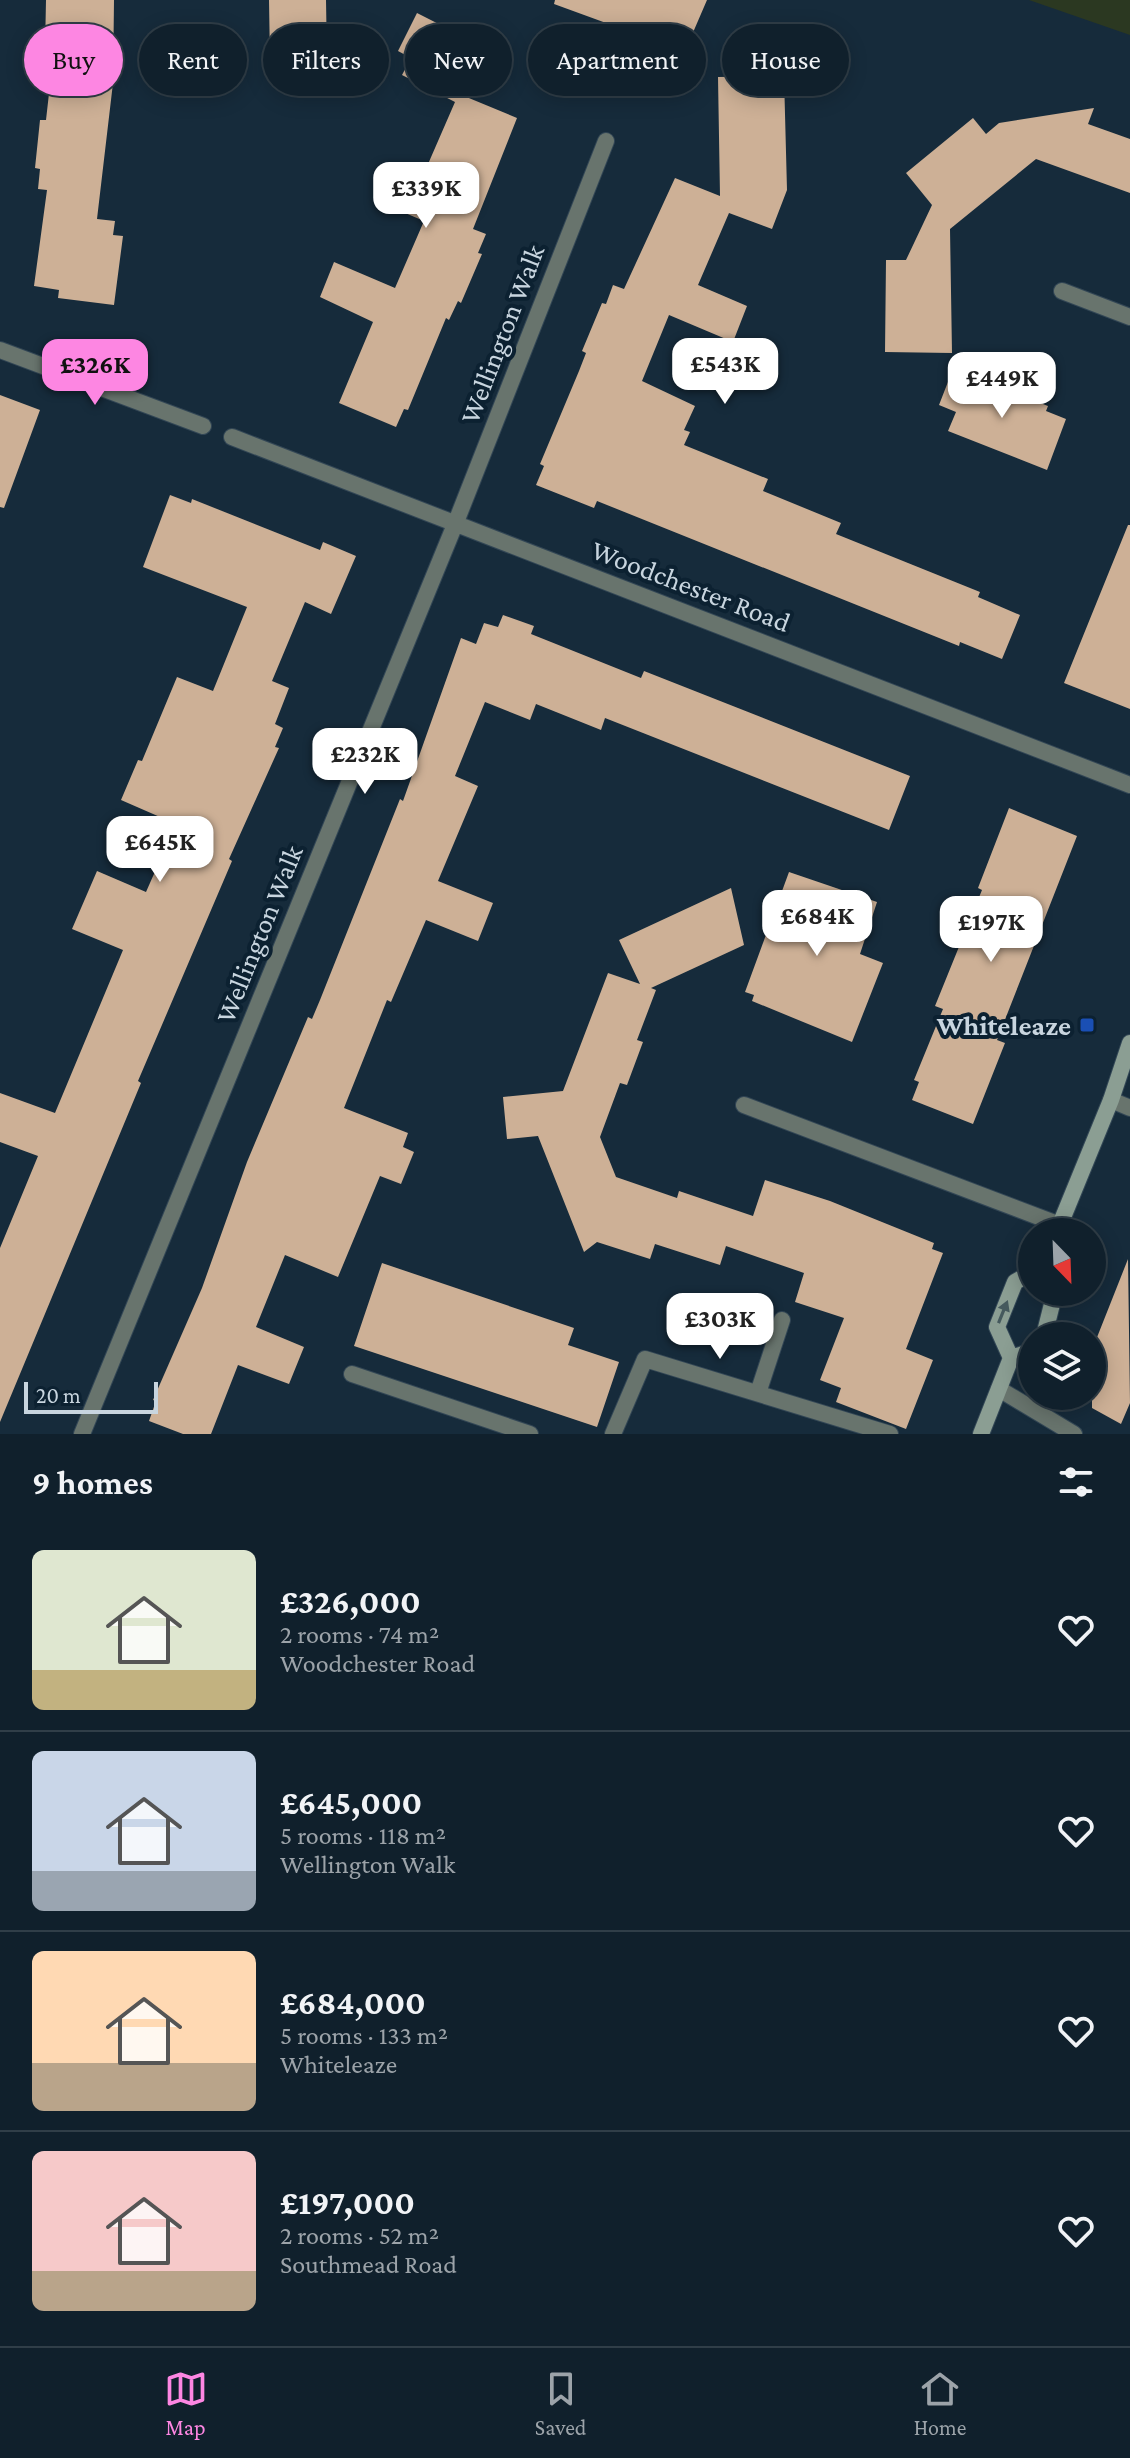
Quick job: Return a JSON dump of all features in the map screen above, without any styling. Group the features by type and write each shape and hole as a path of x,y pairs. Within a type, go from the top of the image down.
{"main road":[{"path":"1063,1218 1111,1100 1130,1043"},
{"path":"981,1434 1011,1358 997,1327 1018,1280"},
{"path":"1011,1358 1018,1356"}],"street":[{"name":"Wellington Walk","path":"82,1434 456,522 606,141"},
{"path":"1062,291 1130,317"},
{"path":"0,350 203,426"},
{"name":"Woodchester Road","path":"232,437 1130,785"},
{"path":"1111,1100 1130,1108"},
{"path":"744,1105 1030,1218"},
{"path":"758,1393 782,1320"},
{"path":"613,1434 645,1359 890,1434"},
{"path":"352,1374 530,1434"},
{"path":"999,1389 1074,1434"}],"green space":[{"path":"1029,0 1130,0 1130,35"}],"building":[{"path":"46,0 114,0 114,24 46,24"},
{"path":"269,0 326,0 326,24 269,24"},
{"path":"555,0 707,0 697,24 609,24 554,4"},
{"path":"417,13 439,24 412,24"},
{"path":"405,37 405,55 398,51"},
{"path":"718,77 722,77 722,96 785,96 787,190 772,229 729,213 698,285 747,306 733,342 669,315 642,381 695,406 684,430 690,432 684,445 768,479 763,491 841,523 836,534 980,592 978,597 1020,615 1002,659 960,642 959,646 597,501 594,508 536,485 544,466 540,464 586,353 582,351 602,303 606,304 613,285 624,289 675,178 720,196"},
{"path":"49,96 111,96 97,219 115,221 113,235 123,236 114,305 58,298 59,290 34,286 47,190 38,189 40,169 35,168 40,120 46,120"},
{"path":"443,96 464,96 517,118 473,229 486,234 478,253 482,254 461,303 458,301 449,320 446,318 408,410 404,409 396,427 339,403 373,322 320,297 334,262 395,288 424,221 384,204 403,162 425,171 455,102"},
{"path":"1094,108 1088,124 1130,139 1130,193 1036,159 950,229 952,353 885,352 886,260 906,260 932,205 906,173 973,118 986,134 999,123"},
{"path":"953,369 1048,406 1046,411 1066,419 1047,470 948,431 956,412 939,405"},
{"path":"0,395 40,410 4,508 0,507"},
{"path":"170,495 191,503 192,499 320,550 323,542 356,556 331,614 305,602 272,681 289,688 275,724 283,728 275,747 279,748 229,859 232,861 138,1081 141,1083 0,1422 0,1248 38,1156 0,1142 0,1093 55,1113 123,950 72,929 97,871 146,892 176,824 121,800 138,760 142,761 177,677 213,691 247,607 143,567"},
{"path":"1130,525 1130,709 1064,683"},
{"path":"503,615 534,626 531,634 641,678 644,671 910,776 889,830 605,718 601,730 536,704 530,720 485,702 455,776 478,786 438,881 493,903 478,941 426,920 391,1002 387,1000 344,1108 408,1133 403,1147 414,1152 401,1184 380,1176 338,1277 285,1255 256,1327 304,1347 289,1384 238,1365 211,1434 183,1434 149,1421 156,1401 153,1400 202,1288 247,1162 308,1017 312,1019 400,799 403,801 461,638 476,644 484,623 498,627"},
{"path":"1009,808 1077,836 997,1040 1005,1043 973,1124 912,1100 919,1082 914,1080 943,1009 935,1006 982,890 978,888"},
{"path":"789,872 877,902 860,954 883,963 852,1042 752,1001 754,995 745,992"},
{"path":"731,888 744,945 651,988 656,990 637,1040 643,1042 627,1085 620,1083 600,1137 616,1177 677,1198 679,1191 753,1216 765,1180 830,1201 934,1243 932,1249 943,1253 906,1349 933,1360 906,1429 836,1402 841,1388 820,1380 844,1318 795,1302 804,1273 726,1246 720,1265 655,1244 650,1259 597,1242 584,1252 538,1136 507,1139 503,1097 563,1091 608,973 640,984 619,940"},
{"path":"1128,1259 1130,1403 1121,1424 1096,1410 1106,1410 1106,1322 1103,1322"},
{"path":"382,1263 574,1328 568,1345 619,1362 597,1427 354,1346"}],"place":[{"name":"Whiteleaze","path":"1087,1025"}]}
